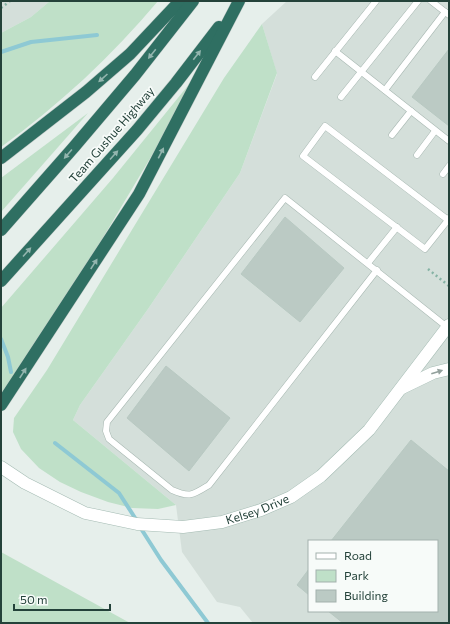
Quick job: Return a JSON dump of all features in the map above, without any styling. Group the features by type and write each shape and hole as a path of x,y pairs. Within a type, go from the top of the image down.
{"highway":[{"path":"1,158 92,87 130,54 180,1"},
{"name":"Team Gushue Highway","path":"1,230 135,75 193,1"},
{"path":"1,405 139,194 238,1"},
{"name":"Team Gushue Highway","path":"1,281 137,130 171,89 238,1"}],"main road":[{"name":"Kelsey Drive","path":"1,467 25,483 84,513 137,524 183,527 222,522 261,510 291,497 321,476 369,430 448,326"},
{"path":"401,388 433,373 449,369"}],"lane":[{"path":"315,77 376,1"},
{"path":"341,97 418,1"},
{"path":"385,90 447,13 431,1"},
{"path":"335,51 449,141"},
{"path":"392,135 411,111"},
{"path":"325,126 448,219 425,249 304,156 325,126"},
{"path":"416,155 435,131"},
{"path":"442,174 449,166"},
{"path":"377,270 209,485 194,494 182,495 172,490 109,439 106,430 107,422 285,198 377,270 448,326"},
{"path":"368,263 397,227"}],"path":[{"path":"1,8 10,1"},
{"path":"428,269 449,286"}],"shaded area":[{"path":"1,1 50,1 31,17 1,33"},
{"path":"287,1 449,1 449,623 253,623 240,607 217,602 182,552 176,505 73,420 80,405 148,309 240,173 277,74 262,24"}],"green space":[{"path":"50,1 158,1 122,41 84,79 44,114 1,147 1,33 31,17"},
{"path":"262,24 277,73 240,173 148,309 80,405 73,420 176,505 158,509 132,508 108,502 60,482 39,468 21,449 13,432 14,418 47,370 224,78"},
{"path":"199,72 161,140 1,409 1,308 113,178"},
{"path":"88,113 1,212 1,178"},
{"path":"1,552 130,623 1,623"}],"building":[{"path":"449,49 449,126 412,97"},
{"path":"285,217 344,268 300,322 241,274"},
{"path":"166,366 230,418 189,471 127,418"},
{"path":"411,440 449,471 449,623 343,623 329,612 438,612 438,540 332,540"},
{"path":"308,570 308,594 297,585"}],"waterway":[{"path":"1,52 31,42 97,35"},
{"path":"1,339 8,357 11,372"},
{"path":"55,443 119,493 137,521"},
{"path":"140,527 161,560 208,623"}]}
